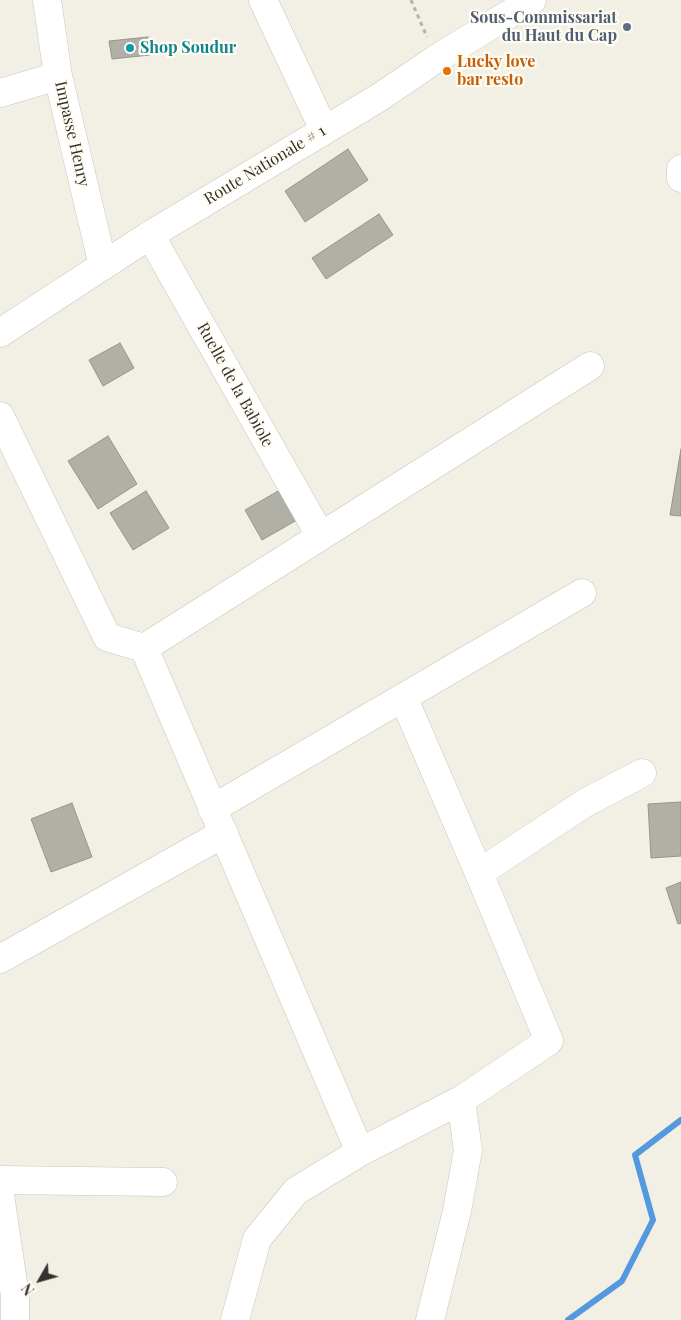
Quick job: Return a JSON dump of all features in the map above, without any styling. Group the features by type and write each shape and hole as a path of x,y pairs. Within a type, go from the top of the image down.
{"street":[{"name":"Impasse Henry","path":"47,0 58,76 103,266"},
{"path":"263,0 324,130"},
{"name":"Route Nationale # 1","path":"0,333 150,235 380,97 436,59 532,0"},
{"path":"0,92 58,76"},
{"path":"681,169 681,178"},
{"name":"Ruelle de la Babiole","path":"150,235 320,535"},
{"path":"0,416 107,637 144,648 590,366"},
{"path":"0,959 218,821 404,699 582,593"},
{"path":"144,648 360,1152"},
{"path":"235,1320 257,1239 296,1191 360,1152 460,1100 549,1041 404,699"},
{"path":"479,873 585,803 642,773"},
{"path":"430,1320 457,1211 468,1150 460,1100"},
{"path":"0,1180 163,1182"},
{"path":"0,1195 15,1296 15,1320"}],"path":[{"path":"411,0 436,59"}],"building":[{"name":"Shop Soudur","path":"148,37 150,55 112,59 109,41"},
{"path":"348,149 368,180 305,222 285,191"},
{"path":"379,214 393,235 326,279 312,258"},
{"path":"120,343 134,368 103,386 89,360"},
{"path":"108,436 137,484 98,509 68,461"},
{"path":"681,449 681,516 670,515"},
{"path":"280,490 297,520 262,540 245,510"},
{"path":"146,491 169,528 133,550 110,513"},
{"path":"681,802 681,856 651,858 648,804"},
{"path":"72,803 92,857 51,872 31,819"},
{"path":"681,882 681,923 678,924 666,888"}],"waterway":[{"path":"568,1320 622,1281 653,1220 635,1155 681,1120"}],"place":[{"name":"Sous-Commissariat du Haut du Cap","path":"627,27"},
{"name":"Shop Soudur","path":"130,48"},
{"name":"Lucky love bar resto","path":"447,71"}]}
